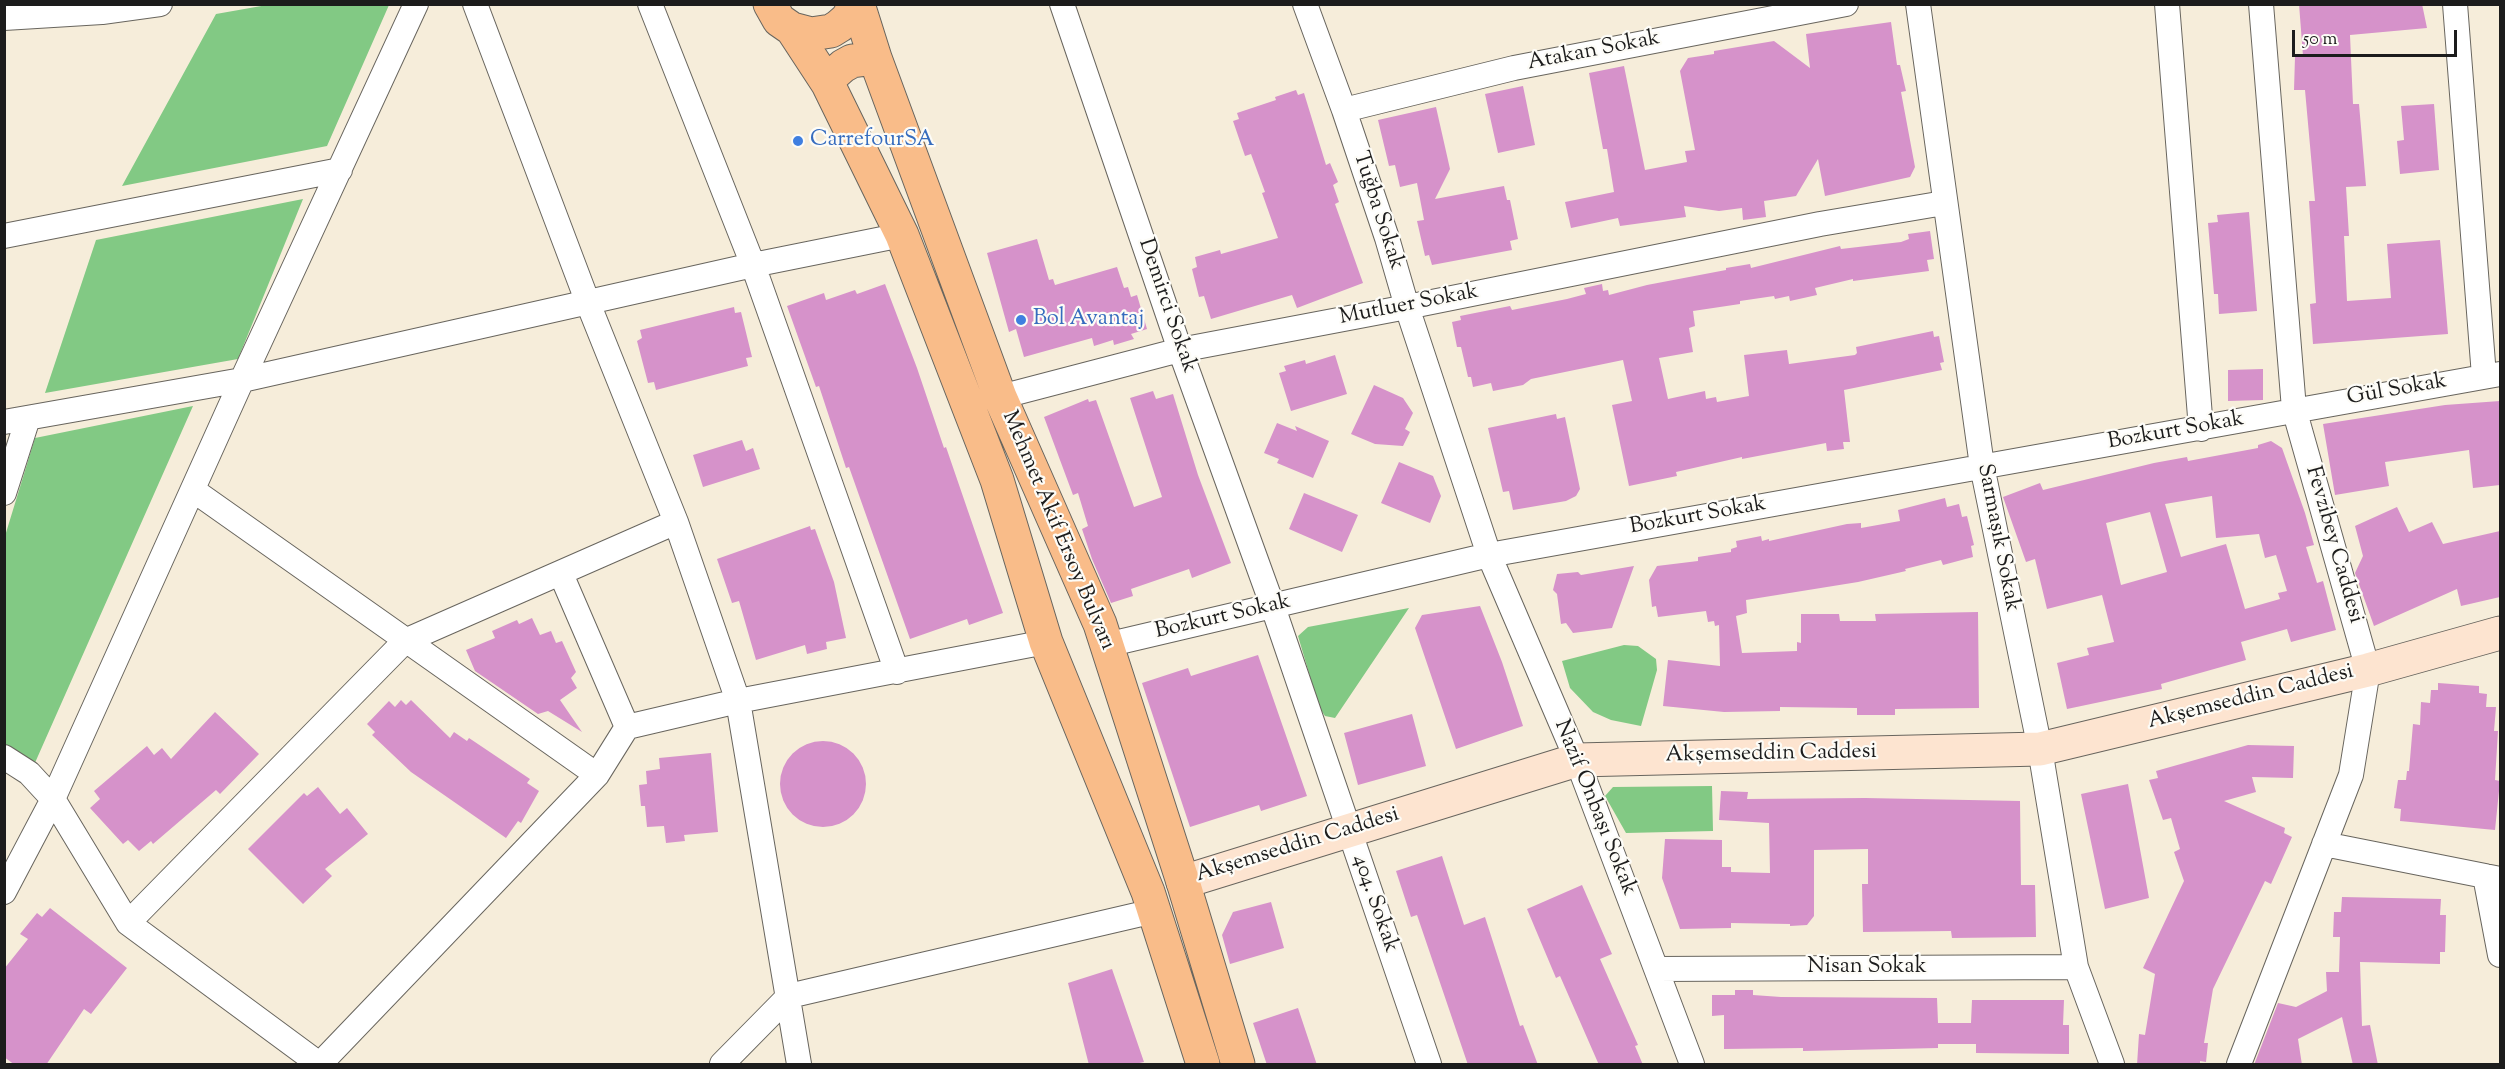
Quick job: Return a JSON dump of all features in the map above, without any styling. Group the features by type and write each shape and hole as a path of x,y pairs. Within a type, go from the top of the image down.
{"main road":[{"name":"Mehmet Akif Ersoy Bulvarı","path":"770,4 779,20 792,29 828,84 902,235 997,480 1046,642 1154,910 1203,1065"},
{"name":"Mehmet Akif Ersoy Bulvarı","path":"857,4 1000,397 1105,641 1183,882 1238,1065"},
{"path":"792,29 811,34 831,31 847,19 857,4"},
{"path":"828,84 843,66 863,58 875,58"},
{"name":"Akşemseddin Caddesi","path":"1183,882 1577,760 2040,749 2368,670 2500,633"}],"street":[{"path":"4,18 45,4"},
{"path":"4,18 102,12 160,4"},
{"path":"4,892 53,799 242,380 416,4"},
{"path":"475,4 588,303 676,522 738,701 799,1065"},
{"path":"650,4 753,265 897,672"},
{"name":"Demirci Sokak","path":"1062,4 1180,350 1273,607"},
{"name":"Tuğba Sokak","path":"1305,4 1387,238 1407,307 1489,555"},
{"name":"Atakan Sokak","path":"1344,110 1514,68 1846,4"},
{"name":"Sarmaşık Sokak","path":"1918,4 1982,466 2040,749 2076,967 2112,1065"},
{"path":"2167,4 2202,429"},
{"name":"Fevzibey Caddesi","path":"2239,1065 2350,775 2368,670 2294,409 2261,4"},
{"path":"2455,4 2492,375"},
{"path":"4,236 340,170"},
{"name":"Mutluer Sokak","path":"1000,397 1180,350 1820,224 1944,203"},
{"path":"4,493 16,420 242,380 753,265 902,235"},
{"name":"Gül Sokak","path":"2294,409 2492,375"},
{"name":"Bozkurt Sokak","path":"1105,641 1119,642 1489,555 1982,466 2202,429 2294,409"},
{"path":"193,490 597,775"},
{"path":"128,923 405,641 676,522"},
{"name":"Nazif Onbaşı Sokak","path":"1489,555 1577,760 1692,1065"},
{"path":"561,574 627,727"},
{"name":"404. Sokak","path":"1273,607 1348,832 1430,1065"},
{"path":"4,757 29,773 53,799 128,923 320,1065 597,775 627,727 738,701 1046,642"},
{"path":"2324,844 2493,878 2500,955"},
{"path":"722,1065 789,996 1154,910"},
{"name":"Nisan Sokak","path":"1657,969 2076,967"}],"green space":[{"path":"267,5 389,5 327,146 122,186 216,14"},
{"path":"303,199 238,359 45,393 96,240"},
{"path":"193,406 34,765 5,749 5,536 35,438"},
{"path":"1409,608 1335,718 1325,716 1319,707 1298,636 1308,627"},
{"path":"1624,645 1638,646 1656,659 1657,670 1641,726 1611,720 1593,712 1570,688 1562,661"},
{"path":"1712,786 1713,831 1626,833 1605,796 1613,787"}],"building":[{"path":"2299,4 2422,4 2427,28 2350,35 2353,104 2359,104 2366,186 2346,187 2349,236 2344,236 2347,301 2391,298 2387,244 2440,240 2448,334 2313,344 2310,304 2316,303 2309,201 2315,201 2305,90 2294,90 2295,57 2303,56"},
{"path":"1891,22 1897,65 1900,65 1906,91 1901,92 1915,167 1910,177 1825,196 1818,159 1796,196 1764,201 1766,217 1743,220 1742,208 1719,211 1684,206 1686,217 1620,226 1618,218 1571,228 1565,202 1614,192 1607,149 1603,149 1589,73 1624,66 1645,170 1687,162 1685,151 1695,150 1680,71 1688,58 1714,54 1714,51 1774,41 1810,68 1806,34"},
{"path":"1523,86 1535,145 1498,153 1485,94"},
{"path":"1296,90 1298,95 1304,93 1326,165 1330,163 1338,182 1333,185 1339,202 1335,204 1363,283 1297,308 1292,295 1211,319 1204,296 1199,297 1192,269 1197,267 1195,257 1220,250 1221,254 1278,238 1251,154 1245,156 1233,121 1239,119 1237,113 1276,100 1275,97"},
{"path":"2434,104 2439,170 2400,174 2397,141 2404,140 2401,106"},
{"path":"1436,107 1450,169 1435,199 1504,186 1507,200 1510,200 1518,239 1510,241 1512,250 1432,265 1429,255 1425,256 1417,221 1424,220 1417,183 1400,187 1395,165 1389,166 1378,120"},
{"path":"2249,212 2257,311 2219,314 2218,294 2214,294 2208,223 2218,222 2217,215"},
{"path":"1930,231 1934,259 1927,260 1929,271 1853,281 1853,279 1815,288 1817,295 1790,301 1789,296 1775,299 1774,296 1693,311 1695,326 1689,328 1693,352 1659,358 1668,399 1705,391 1706,399 1716,397 1717,402 1749,396 1744,355 1787,350 1789,364 1855,355 1856,347 1933,331 1934,337 1939,336 1944,362 1940,363 1942,370 1844,390 1850,442 1843,442 1844,449 1827,451 1826,443 1742,459 1742,457 1676,472 1677,476 1629,486 1612,405 1632,401 1623,360 1531,379 1523,385 1493,391 1491,383 1473,387 1471,377 1468,377 1461,347 1457,347 1452,322 1461,320 1460,316 1510,306 1512,310 1567,299 1586,294 1584,288 1602,284 1603,291 1608,290 1609,295 1647,285 1726,270 1726,268 1750,264 1751,268 1840,246 1841,249 1901,242 1909,239 1908,234"},
{"path":"1037,239 1049,280 1053,279 1055,285 1117,267 1124,288 1128,287 1131,297 1137,295 1147,329 1131,334 1134,339 1114,345 1113,340 1094,346 1092,338 1024,357 1016,329 1009,332 987,253"},
{"path":"885,284 944,448 946,447 1003,613 969,625 967,619 910,639 849,467 846,468 819,386 816,387 787,306 824,293 826,300 855,290 857,294"},
{"path":"734,307 735,313 741,312 752,357 746,358 748,366 656,390 654,382 648,383 637,341 642,338 640,330"},
{"path":"1335,355 1347,394 1291,411 1279,373 1286,371 1284,366 1305,360 1306,364"},
{"path":"2263,369 2263,400 2228,401 2228,370"},
{"path":"1374,385 1403,398 1413,413 1405,429 1410,432 1403,446 1375,444 1351,434"},
{"path":"1153,391 1156,399 1173,394 1198,475 1231,563 1192,578 1189,569 1131,589 1133,596 1111,603 1082,529 1088,526 1078,493 1073,495 1044,417 1088,399 1089,402 1096,400 1134,507 1162,497 1130,398"},
{"path":"2500,401 2500,485 2473,488 2469,450 2385,462 2389,486 2335,495 2323,424 2445,405"},
{"path":"1556,414 1557,419 1565,417 1580,489 1576,496 1566,501 1513,510 1509,491 1503,492 1488,428"},
{"path":"1277,423 1297,431 1295,426 1329,441 1313,478 1277,463 1279,459 1264,453"},
{"path":"742,440 746,451 753,448 760,469 703,487 693,455"},
{"path":"2271,441 2282,448 2314,545 2306,547 2317,583 2323,581 2336,630 2291,642 2287,629 2241,642 2246,660 2161,684 2162,689 2067,709 2057,663 2089,655 2087,648 2114,642 2102,595 2047,609 2035,559 2026,562 2003,497 2040,483 2043,490 2154,463 2187,457 2188,461 2258,448 2258,445","holes":["2212,496 2216,538 2259,534 2265,558 2276,555 2287,591 2278,593 2280,599 2245,609 2226,544 2181,557 2165,504","2150,512 2167,572 2121,585 2106,523"]},
{"path":"1399,462 1433,476 1441,496 1430,523 1381,503"},
{"path":"1304,493 1358,515 1342,552 1289,529"},
{"path":"1945,498 1947,507 1959,504 1962,517 1967,516 1974,545 1971,546 1973,557 1943,565 1941,560 1858,582 1746,600 1747,613 1736,616 1742,653 1797,651 1797,642 1801,643 1801,614 1839,614 1840,621 1876,621 1875,614 1978,612 1979,708 1895,709 1895,715 1857,715 1857,708 1780,707 1780,711 1724,712 1663,706 1668,660 1720,666 1719,625 1715,626 1714,621 1708,622 1706,611 1658,617 1656,606 1652,607 1649,580 1657,566 1698,561 1698,557 1731,552 1731,549 1737,547 1736,541 1761,536 1762,541 1769,539 1769,541 1847,524 1861,523 1861,528 1900,521 1898,510"},
{"path":"2397,507 2409,532 2432,522 2443,544 2500,531 2500,597 2461,606 2457,589 2374,626 2355,573 2363,556 2355,526"},
{"path":"810,526 811,530 815,529 834,582 846,638 826,642 827,649 807,654 805,645 756,660 739,601 732,603 717,559"},
{"path":"1634,566 1612,628 1573,633 1566,623 1561,624 1557,594 1553,590 1557,574 1578,572 1581,575"},
{"path":"1480,606 1502,662 1523,726 1456,749 1415,628 1422,615"},
{"path":"532,618 540,635 551,631 556,643 562,641 576,672 571,678 577,688 560,700 582,732 548,711 538,714 475,671 466,650 495,638 492,631 517,620 519,624"},
{"path":"1258,655 1307,796 1261,811 1259,805 1190,827 1142,683 1188,668 1191,676"},
{"path":"2438,683 2479,686 2479,693 2487,694 2486,707 2496,707 2494,731 2498,731 2495,780 2500,781 2495,830 2400,821 2401,809 2394,808 2398,780 2406,780 2407,771 2409,771 2413,724 2420,725 2421,702 2430,703 2431,690 2438,690"},
{"path":"401,700 406,705 411,700 450,738 454,732 467,741 469,738 530,779 527,783 539,791 521,823 518,821 506,838 411,772 372,735 375,732 367,724 389,701 395,707"},
{"path":"215,712 259,754 220,794 216,790 153,844 151,841 139,851 128,840 123,844 90,808 100,799 94,791 147,746 154,755 162,748 171,759"},
{"path":"1412,714 1426,766 1358,785 1344,733"},
{"path":"823,741 847,748 859,760 866,784 859,808 847,820 823,827 799,820 787,808 780,784 787,760 799,748"},
{"path":"2248,745 2294,746 2293,778 2252,777 2256,792 2224,801 2285,828 2284,833 2292,837 2271,884 2265,881 2213,989 2204,1043 2208,1043 2206,1062 2200,1061 2200,1065 2137,1065 2139,1034 2145,1035 2155,974 2143,968 2184,881 2174,852 2180,849 2171,818 2163,820 2149,780 2158,778 2156,771"},
{"path":"711,753 718,832 684,835 685,841 666,843 664,826 647,827 645,806 641,806 639,785 647,784 646,771 660,769 659,758"},
{"path":"2128,784 2149,898 2105,909 2081,794"},
{"path":"318,787 340,814 347,808 368,834 325,869 332,876 303,904 248,849 304,793 307,796"},
{"path":"1721,791 1748,792 1747,799 1865,798 2020,801 2021,885 2035,885 2036,937 1952,938 1951,931 1863,932 1862,884 1868,884 1868,849 1814,850 1814,916 1807,925 1731,923 1731,928 1680,929 1662,878 1665,839 1722,840 1722,867 1731,867 1731,872 1770,873 1769,823 1719,820"},
{"path":"1442,856 1464,925 1485,917 1520,1026 1523,1025 1538,1065 1468,1065 1417,915 1411,917 1396,871"},
{"path":"1582,885 1612,954 1600,959 1638,1045 1635,1046 1643,1065 1599,1065 1560,976 1556,978 1527,909"},
{"path":"2342,897 2441,899 2440,915 2446,915 2445,952 2440,952 2440,964 2360,962 2362,1026 2370,1025 2378,1065 2353,1065 2342,1017 2298,1039 2302,1065 2254,1065 2278,1003 2296,1007 2327,991 2326,972 2339,972 2340,937 2333,937 2334,912 2341,912"},
{"path":"1271,902 1284,948 1230,964 1222,935 1233,912"},
{"path":"50,908 127,968 91,1014 84,1009 46,1065 15,1065 4,1057 4,969 28,939 20,934 37,913 42,917"},
{"path":"1112,969 1144,1062 1130,1065 1089,1065 1068,983"},
{"path":"1735,990 1753,990 1753,995 1781,997 1937,998 1938,1023 1971,1023 1972,1000 2064,1000 2063,1025 2069,1025 2069,1054 1976,1053 1976,1044 1938,1044 1938,1048 1803,1051 1803,1048 1724,1049 1724,1015 1712,1016 1712,995 1735,995"},
{"path":"1298,1008 1317,1065 1267,1065 1253,1023"}],"place":[{"name":"CarrefourSA","path":"798,141"},
{"name":"Bol Avantaj","path":"1021,320"}]}
